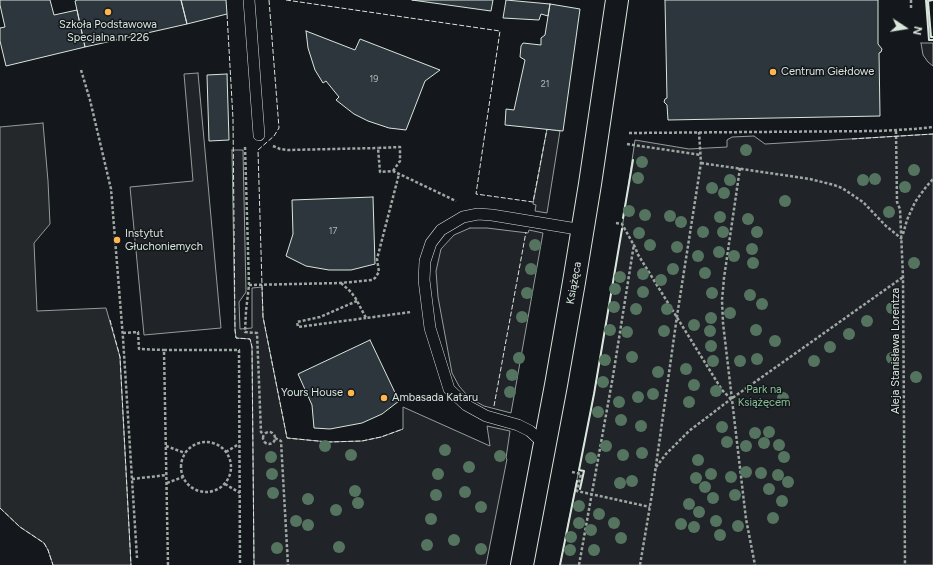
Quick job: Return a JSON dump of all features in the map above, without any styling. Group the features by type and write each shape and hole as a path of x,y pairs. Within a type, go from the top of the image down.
{"street":[{"name":"Książęca","path":"522,565 583,230 617,0"}],"lane":[{"path":"249,0 259,135"},
{"path":"545,445 530,431 518,425 486,416 466,405 449,389 430,328 424,280 425,260 431,243 441,230 463,217 478,214 583,230"}],"path":[{"path":"911,0 911,8"},
{"path":"80,70 90,100 111,189 137,558"},
{"path":"629,133 896,130 933,126"},
{"name":"Aleja Stanisława Lorentza","path":"896,130 897,202 900,209 903,276 905,565"},
{"path":"640,565 656,468 677,316 701,163 699,132"},
{"path":"259,135 246,147 250,285 246,311 245,332 256,333 262,437 265,443 272,443 275,438"},
{"path":"271,144 280,150 400,147 400,161 393,171"},
{"path":"627,144 701,156"},
{"path":"378,148 380,172 393,171 444,196"},
{"path":"701,163 810,179 834,185 845,190 862,202 902,240"},
{"path":"740,168 724,278 722,323 747,526 755,565"},
{"path":"250,285 340,283 372,280 377,276 379,268 377,259 399,174"},
{"path":"902,240 903,230 911,209 920,194 933,179"},
{"path":"616,223 622,224 634,244 637,253 722,390 731,398"},
{"path":"579,565 634,244"},
{"path":"656,468 666,454 688,431 731,398 903,276"},
{"path":"340,283 351,292 366,318"},
{"path":"357,301 320,317 296,322 298,327 412,312"},
{"path":"122,333 138,332 139,349 238,350 240,565"},
{"path":"164,350 168,565"},
{"path":"263,434 269,431 272,432 275,438 281,441 288,565"},
{"path":"202,442 215,444 226,452 230,459 231,468 229,477 218,489 209,492 200,492 192,489 186,483 181,475 180,466 185,453 194,445 202,442"},
{"path":"226,452 239,444"},
{"path":"166,446 185,453"},
{"path":"572,472 581,474 577,491 650,507"},
{"path":"132,479 166,475"},
{"path":"167,483 183,477"},
{"path":"224,484 240,492"}],"green space":[{"path":"921,43 933,43 933,66 923,55"},
{"path":"198,73 221,328 144,335 130,187 193,181 184,74"},
{"path":"547,129 560,131 547,213 535,211 536,205 533,204"},
{"name":"Park na Książęcem","path":"933,134 933,565 560,565 594,394 622,229 635,140 689,149 727,147 727,140 732,137 754,136 765,144"},
{"path":"232,150 243,150 246,292 239,302 240,329 252,328 252,288 262,287 263,317 287,438 328,442 362,441 381,437 403,429 403,407 490,446 487,426 510,431 507,459 486,565 254,565 252,347 250,339 236,338 235,330"},
{"path":"470,228 487,228 528,233 529,230 543,233 511,413 484,406 475,401 459,386 452,373 438,297 436,271 441,249 454,235"}],"shaded area":[{"path":"43,123 50,224 34,243 37,311 106,308 120,357 131,565 53,565 44,543 20,527 0,508 0,127"}],"building":[{"path":"0,0 50,0 54,15 77,10 85,47 6,66 0,41 0,28 5,27"},
{"path":"181,0 187,24 85,47 75,1"},
{"path":"181,0 226,0 227,14 187,24"},
{"path":"412,0 493,0 491,11"},
{"path":"506,0 550,4 548,16 541,14 539,20 503,18"},
{"name":"Centrum Giełdowe","path":"665,0 878,0 878,44 882,49 879,53 880,116 668,120 667,105 664,102 667,98"},
{"path":"550,4 580,9 563,131 505,125 506,109 514,110 525,60 520,57 521,46 523,43 541,45 541,38 545,35"},
{"path":"306,31 355,50 360,39 440,70 425,81 406,130 389,128 368,121 354,114 336,100 339,97 326,81 323,83 315,70 308,48"},
{"path":"227,74 229,140 209,141 207,75"},
{"path":"373,197 375,264 351,270 329,270 306,266 286,256 293,234 292,200"},
{"name":"Yours House","path":"370,340 399,401 382,414 362,423 330,429 314,428 312,405 298,374"}],"fence":[{"path":"269,0 279,128 274,136 258,150 263,317 287,438 328,442 362,441 381,437 403,429"},
{"path":"286,0 500,31 476,194 533,202 547,129"},
{"path":"227,14 233,119 235,330 236,338 250,339 252,347 254,565"},
{"path":"852,139 933,134"},
{"path":"494,406 526,232"},
{"path":"110,320 120,357 131,565"},
{"path":"0,508 20,527 44,543 53,565"}],"wall":[{"path":"926,0 929,40 933,40"},
{"path":"933,0 928,1 931,37 933,37"},
{"path":"623,218 633,160"},
{"path":"580,489 584,471 579,470 594,394 622,229"},
{"path":"560,565 577,481"}],"place":[{"name":"Szkoła Podstawowa Specjalna nr 226","path":"108,12"},
{"name":"Centrum Giełdowe","path":"773,72"},
{"name":"Instytut Głuchoniemych","path":"117,240"},
{"name":"Yours House","path":"351,393"},
{"name":"Ambasada Kataru","path":"384,398"}]}
